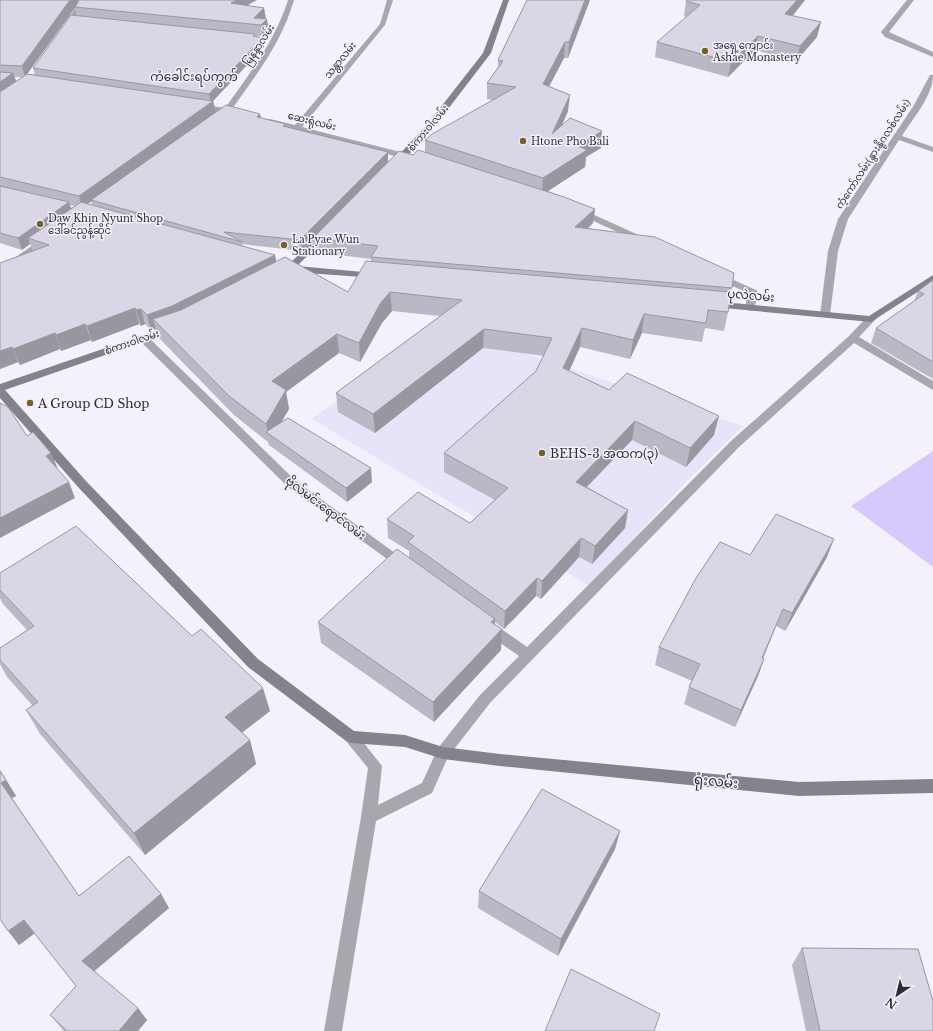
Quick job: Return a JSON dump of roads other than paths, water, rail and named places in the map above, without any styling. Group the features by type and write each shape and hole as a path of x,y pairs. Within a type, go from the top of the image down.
{"main road":[{"name":"စံကားဝါလမ်း","path":"388,171 429,128 487,53 506,0"},
{"path":"277,276 291,269 329,231"},
{"path":"275,265 291,269 386,277"},
{"path":"871,319 933,278"},
{"name":"ပုလဲလမ်း","path":"703,304 871,319"},
{"name":"စံကားဝါလမ်း","path":"0,390 181,325"},
{"path":"0,390 82,484 253,663 351,736"},
{"name":"ရုံးလမ်း","path":"351,736 405,741 443,753 500,760 799,789 933,786"}],"street":[{"path":"62,33 75,21 84,0"},
{"name":"မြနန္ဒာလမ်း","path":"214,119 227,110 272,41 287,17 291,0"},
{"name":"သန္တာလမ်း","path":"297,128 382,24 390,0"},
{"path":"911,0 885,32 888,35 933,55"},
{"name":"ကံ့ကော်လမ်း(နွားနို့ဂလစ်လမ်း)","path":"824,315 833,251 843,219 918,105 933,77"},
{"path":"189,104 241,113"},
{"name":"ဆေးရုံလမ်း","path":"262,119 419,160"},
{"path":"897,137 933,150"},
{"path":"568,207 646,242"},
{"path":"0,272 51,235"},
{"path":"710,272 753,292 750,308"},
{"path":"369,817 427,788 443,753 485,699 735,444 853,338 871,319"},
{"name":"ဗိုလ်မင်းရောင်လမ်း","path":"143,338 292,484 413,572"},
{"path":"853,338 933,386"},
{"path":"477,618 528,655"},
{"path":"332,1031 369,817 375,766 351,736"}],"place":[{"name":"အရှေ့ကျောင်း Ashae Monastery","path":"705,51"},
{"name":"Htone Pho Bali","path":"523,141"},
{"name":"Daw Khin Nyunt Shop ဒေါ်ခင်ညွန့်ဆိုင်","path":"40,224"},
{"name":"La Pyae Wun Stationary","path":"284,245"},
{"name":"A Group CD Shop","path":"30,403"},
{"name":"BEHS-3 အထက(၃)","path":"542,453"}],"district":[{"name":"ကံခေါင်းရပ်ကွက်","path":"194,76"}]}
